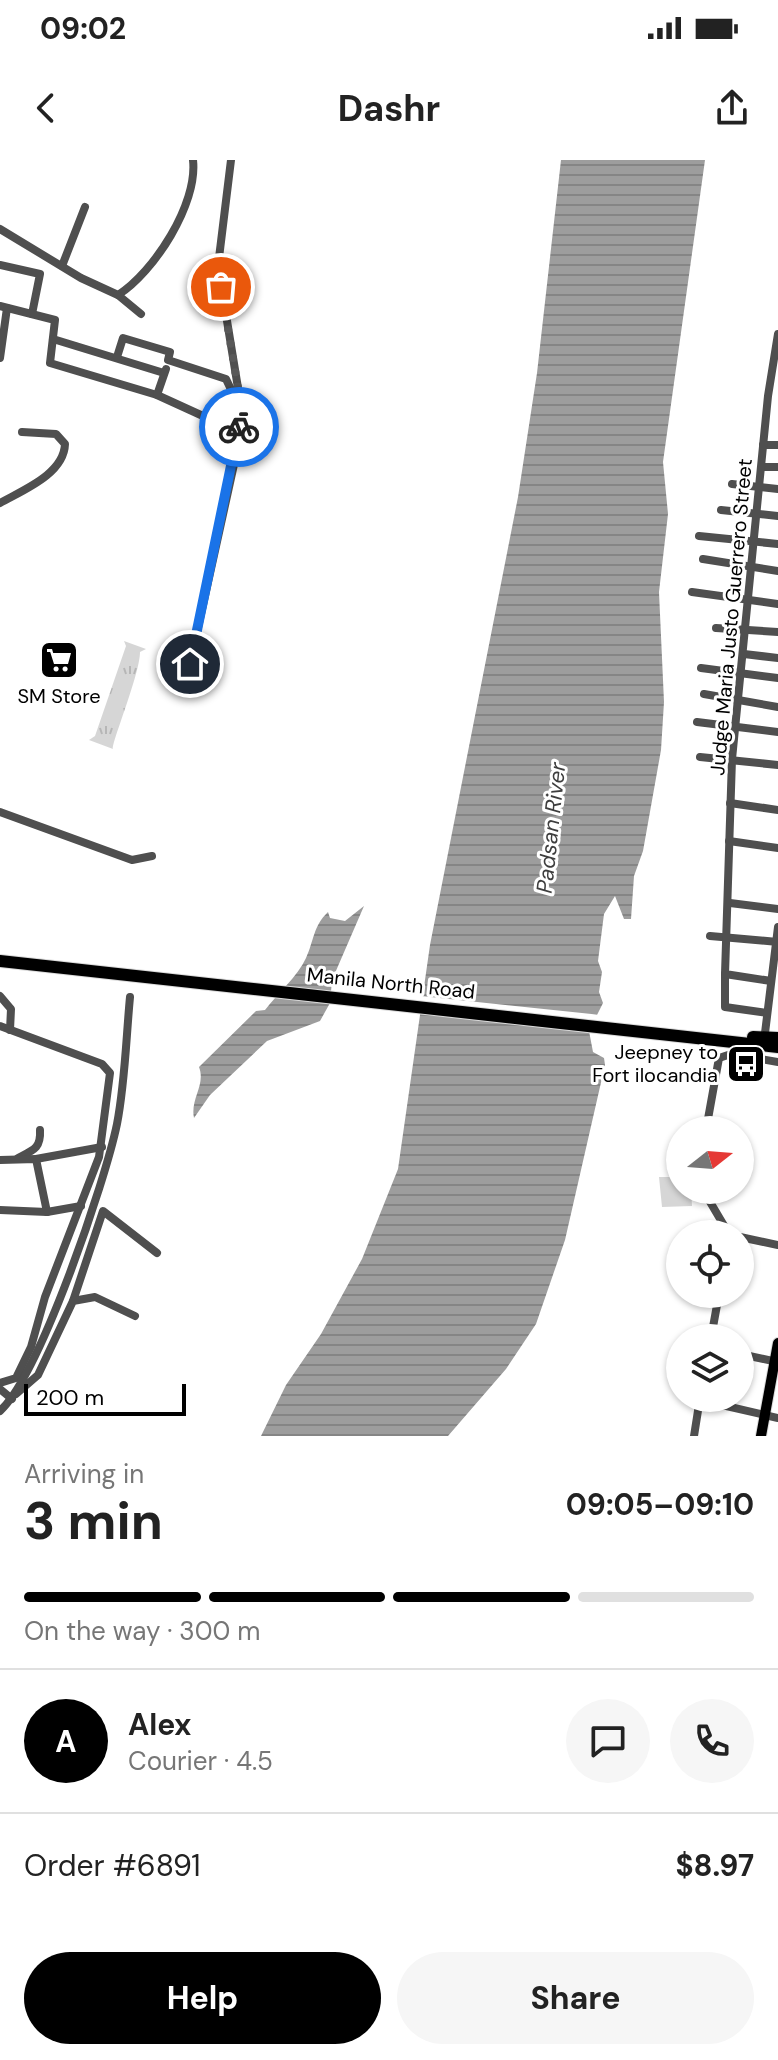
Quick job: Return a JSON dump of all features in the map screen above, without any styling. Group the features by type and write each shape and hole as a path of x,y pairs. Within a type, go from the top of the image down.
{"highway":[{"name":"Manila North Road","path":"1,958 716,1036 778,1047"},
{"name":"Manila North Road","path":"716,1036 778,1038"}],"main road":[{"path":"761,1436 777,1362 778,1343"}],"street":[{"path":"118,295 143,275 173,231 185,204 193,174 193,160"},
{"path":"190,664 239,442 240,409 218,266 231,160"},
{"path":"62,266 85,207"},
{"path":"0,229 118,295 141,314"},
{"path":"0,265 40,274 32,314"},
{"path":"0,358 4,307 55,320 50,363 157,395 203,416"},
{"name":"Judge Maria Justo Guerrero Street","path":"767,1013 725,1007 725,974 730,903 732,759 751,599 763,445 775,377 778,334"},
{"path":"117,357 123,338 170,352 157,395"},
{"path":"53,339 164,373"},
{"path":"168,360 221,376 240,409"},
{"path":"0,503 42,479 63,456 65,444 56,434 22,432"},
{"path":"763,445 778,445"},
{"path":"762,467 778,467"},
{"path":"732,484 778,489"},
{"path":"721,510 778,516"},
{"path":"699,536 778,544"},
{"path":"703,559 778,571"},
{"path":"692,592 778,604"},
{"path":"716,628 778,632"},
{"path":"744,654 778,658"},
{"path":"701,668 778,678"},
{"path":"704,694 778,707"},
{"path":"697,722 778,732"},
{"path":"700,757 778,765"},
{"path":"730,803 778,810"},
{"path":"0,812 132,860 152,856"},
{"path":"729,841 778,848"},
{"path":"730,903 778,909"},
{"path":"765,1033 778,927"},
{"path":"710,936 777,942"},
{"path":"725,974 771,981"},
{"path":"0,996 11,1009 10,1030"},
{"path":"14,1397 34,1360 72,1262 116,1128 130,997"},
{"path":"0,1026 108,1067 102,1147 45,1297 31,1347 16,1378 0,1386 14,1397"},
{"path":"763,1058 764,1046"},
{"path":"709,1116 719,1058 731,1054 778,1062"},
{"path":"18,1158 36,1149 40,1143 40,1130"},
{"path":"0,1160 36,1159 102,1147"},
{"path":"36,1159 47,1212"},
{"path":"0,1210 47,1212 81,1206"},
{"path":"0,1411 38,1375 73,1301 103,1211 157,1253"},
{"path":"754,1240 778,1245"},
{"path":"73,1301 95,1297 135,1316"},
{"path":"754,1357 777,1362"},
{"path":"694,1436 698,1412"},
{"path":"753,1412 778,1418"}],"green space":[{"path":"124,641 146,649 140,652 136,676 113,749 89,740 95,736 126,646"},
{"path":"659,1177 666,1177 666,1204 692,1206 662,1207"}],"water":[{"name":"Padsan River","path":"561,160 705,160 663,462 668,514 659,592 664,702 661,750 643,851 634,876 631,919 624,919 615,896 604,914 598,961 602,972 599,992 603,1003 589,1031 593,1052 604,1058 605,1065 565,1240 536,1324 506,1369 448,1436 261,1436 286,1385 321,1334 362,1259 398,1169 430,945 518,497 537,373"},
{"path":"364,906 332,980 330,1003 320,1021 267,1041 210,1095 194,1118 201,1080 199,1067 256,1011 265,1010 293,978 306,958 319,923 328,912 330,918 345,921"}],"pier":[{"path":"421,996 601,1015 594,1030 419,1011"}],"way so far":[{"path":"221,287 238,388 239,427"}],"place":[{"name":"SM Store","path":"59,660"},
{"name":"Jeepney to Fort ilocandia","path":"746,1064"}],"route":[{"path":"190,664 239,442 239,427"}]}
